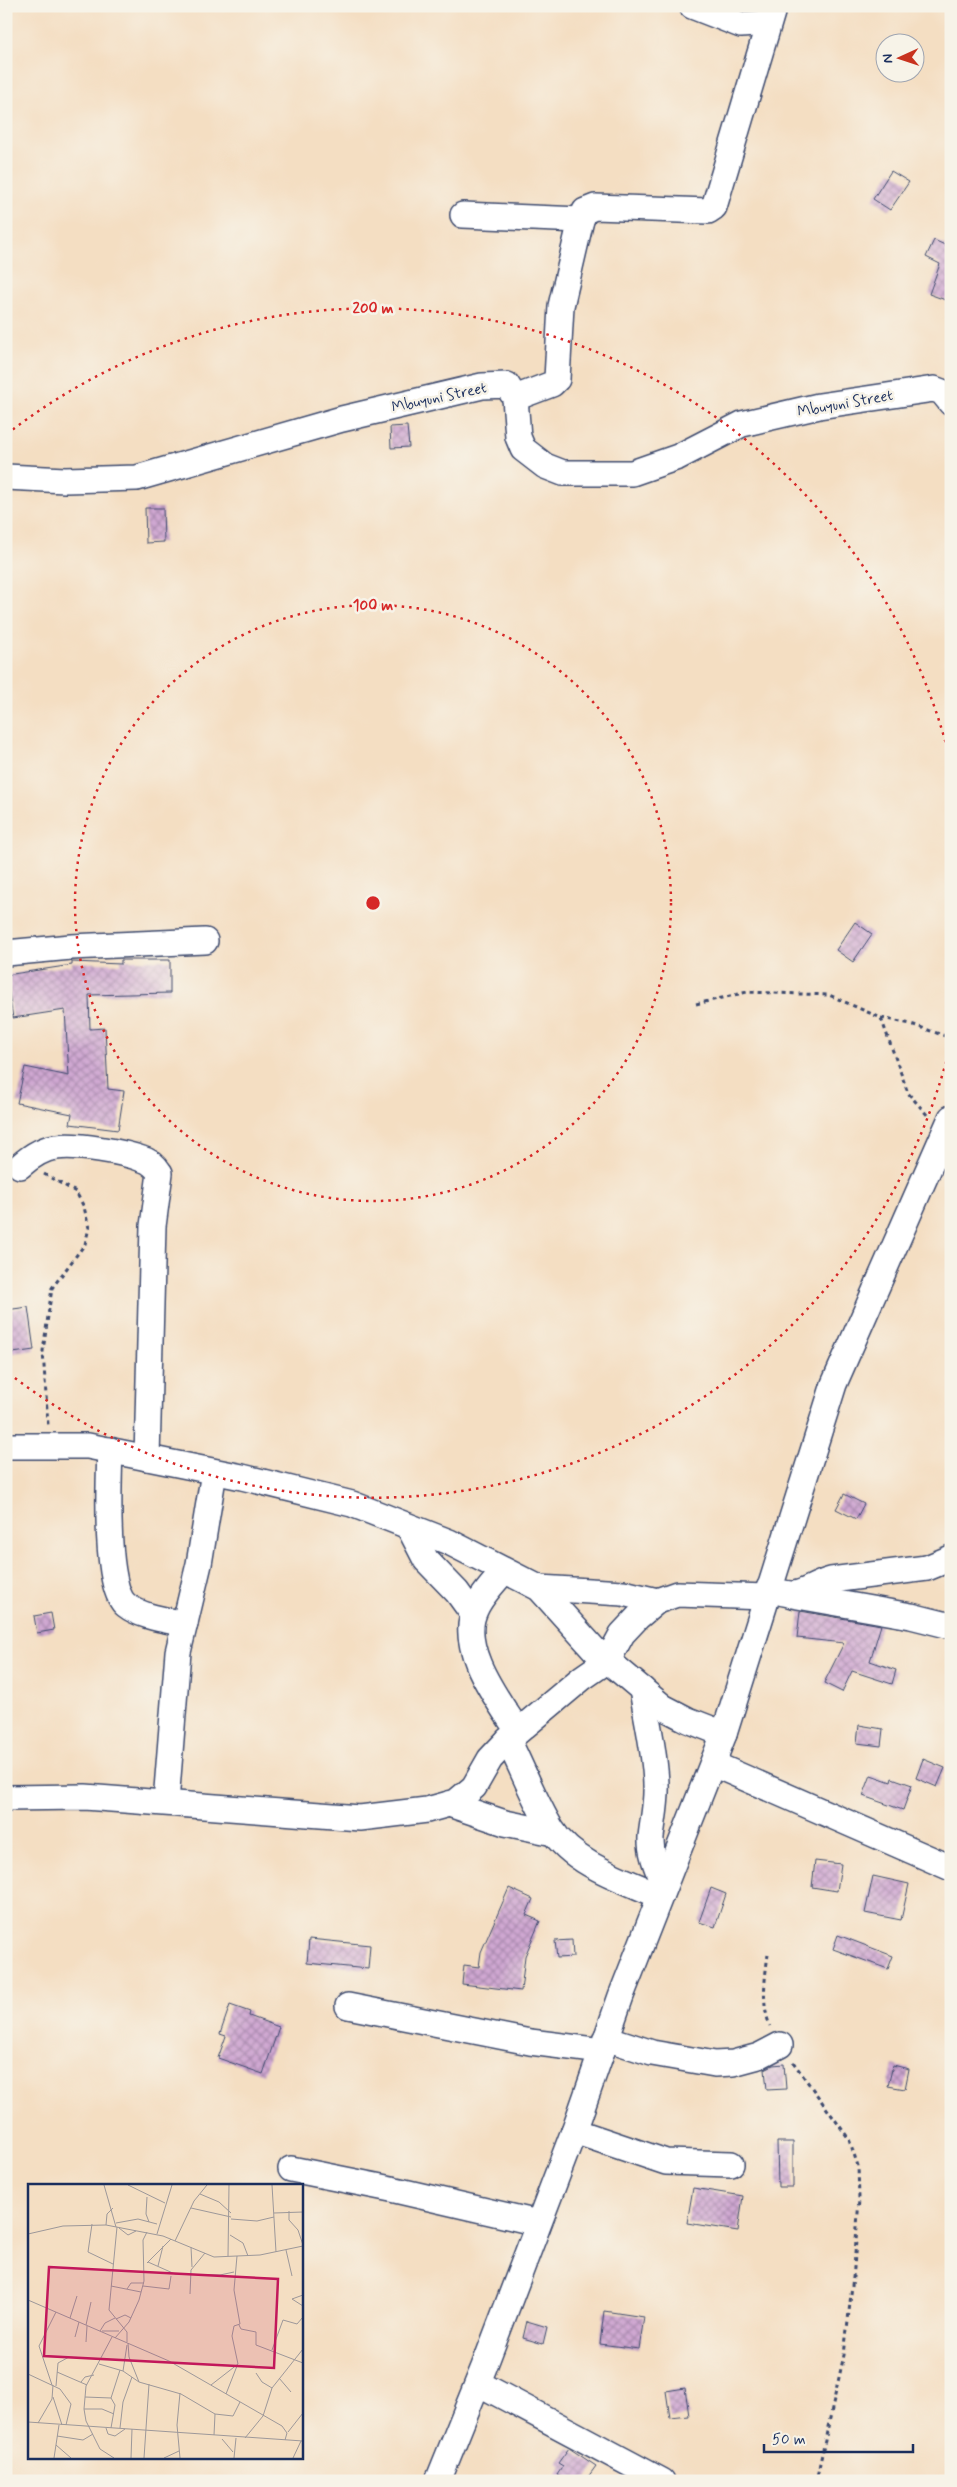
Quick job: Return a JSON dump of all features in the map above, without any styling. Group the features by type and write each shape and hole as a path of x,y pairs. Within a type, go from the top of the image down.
{"street":[{"path":"692,6 741,25 771,15"},
{"path":"515,398 552,384 557,379 561,306 580,220 585,211 595,207 708,211 714,207 771,15"},
{"path":"463,215 580,220"},
{"name":"Mbuyuni Street","path":"6,477 65,480 137,478 342,419 482,386 508,385 515,398 518,438 523,449 545,466 563,473 632,473 678,457 742,424 819,406 934,389 939,390 949,399"},
{"path":"6,953 71,947 205,941"},
{"path":"438,2481 478,2383 574,2131 604,2044 724,1734 776,1593 834,1384 947,1126"},
{"path":"20,1166 30,1157 57,1147 98,1150 142,1159 155,1165 160,1173 152,1226 147,1458"},
{"path":"6,1446 88,1446 214,1472 352,1504 449,1542 539,1588 594,1649 663,1707 688,1720 724,1734"},
{"path":"110,1450 109,1492 112,1568 117,1592 127,1606 151,1616 185,1624"},
{"path":"166,1802 178,1652 199,1564 214,1472"},
{"path":"409,1527 426,1560 457,1592 473,1614"},
{"path":"6,1798 84,1797 360,1818 427,1810 456,1802 474,1787 490,1758 513,1736 582,1678 608,1660 622,1634 657,1601 677,1594 802,1594 816,1584 844,1577 927,1568 951,1558"},
{"path":"504,1571 481,1600 473,1614 470,1641 554,1833 583,1860 604,1873 662,1891"},
{"path":"539,1588 624,1593 657,1601"},
{"path":"776,1593 911,1616 951,1626"},
{"path":"642,1689 651,1734 656,1783 656,1812 651,1838 654,1862 662,1891"},
{"path":"712,1764 951,1868"},
{"path":"449,1804 496,1820 554,1833"},
{"path":"348,2006 530,2042 604,2044 715,2064 733,2063 759,2056 780,2045"},
{"path":"574,2131 666,2162 732,2164"},
{"path":"291,2169 392,2189 538,2223"},
{"path":"478,2383 662,2481"}],"path":[{"path":"696,1004 746,992 829,995 881,1018 911,1024 951,1038"},
{"path":"881,1018 908,1093 947,1126"},
{"path":"20,1166 36,1170 76,1192 84,1208 89,1228 85,1244 52,1288 43,1351 49,1446"},
{"path":"768,1954 764,1985 766,2015 780,2045 849,2139 858,2166 854,2268 844,2355 816,2481"}],"building":[{"path":"891,171 909,182 890,210 873,199"},
{"path":"934,240 947,246 949,240 951,241 951,302 929,294 940,264 926,257"},
{"path":"407,426 409,447 391,448 390,427"},
{"path":"145,508 163,508 164,542 146,543"},
{"path":"855,922 872,934 853,962 836,950"},
{"path":"121,960 170,960 170,993 89,995 90,1029 105,1028 108,1089 124,1091 118,1130 70,1124 72,1114 17,1103 25,1067 69,1076 65,1010 13,1018 6,975 72,965 72,962 121,964"},
{"path":"28,1307 34,1350 6,1354 6,1310"},
{"path":"844,1494 864,1504 856,1519 836,1509"},
{"path":"800,1611 881,1625 870,1661 896,1670 892,1684 852,1671 842,1692 824,1683 844,1643 797,1638"},
{"path":"51,1613 54,1630 37,1633 34,1616"},
{"path":"859,1725 883,1729 881,1746 857,1743"},
{"path":"923,1759 945,1768 937,1787 916,1778"},
{"path":"871,1775 891,1782 892,1778 912,1785 903,1810 863,1796"},
{"path":"815,1861 841,1864 837,1891 812,1887"},
{"path":"873,1876 909,1884 901,1920 865,1913"},
{"path":"509,1888 533,1899 526,1915 540,1921 525,1956 521,1991 462,1984 464,1965 479,1967 481,1952"},
{"path":"711,1888 726,1894 715,1927 699,1922"},
{"path":"838,1935 893,1956 888,1969 833,1949"},
{"path":"309,1939 370,1945 368,1969 307,1963"},
{"path":"572,1940 573,1957 557,1958 555,1941"},
{"path":"230,2005 250,2012 249,2016 279,2027 263,2074 218,2058 226,2036 220,2034"},
{"path":"784,2064 786,2089 767,2090 765,2069 773,2065"},
{"path":"893,2065 909,2069 905,2089 888,2086"},
{"path":"777,2142 793,2142 793,2187 778,2187"},
{"path":"693,2188 743,2196 738,2231 687,2223"},
{"path":"604,2311 644,2317 639,2349 600,2344"},
{"path":"527,2321 547,2327 543,2344 523,2338"},
{"path":"685,2388 689,2416 670,2418 666,2391"},
{"path":"569,2448 596,2466 585,2481 565,2481 557,2475 563,2466 558,2463"}]}
